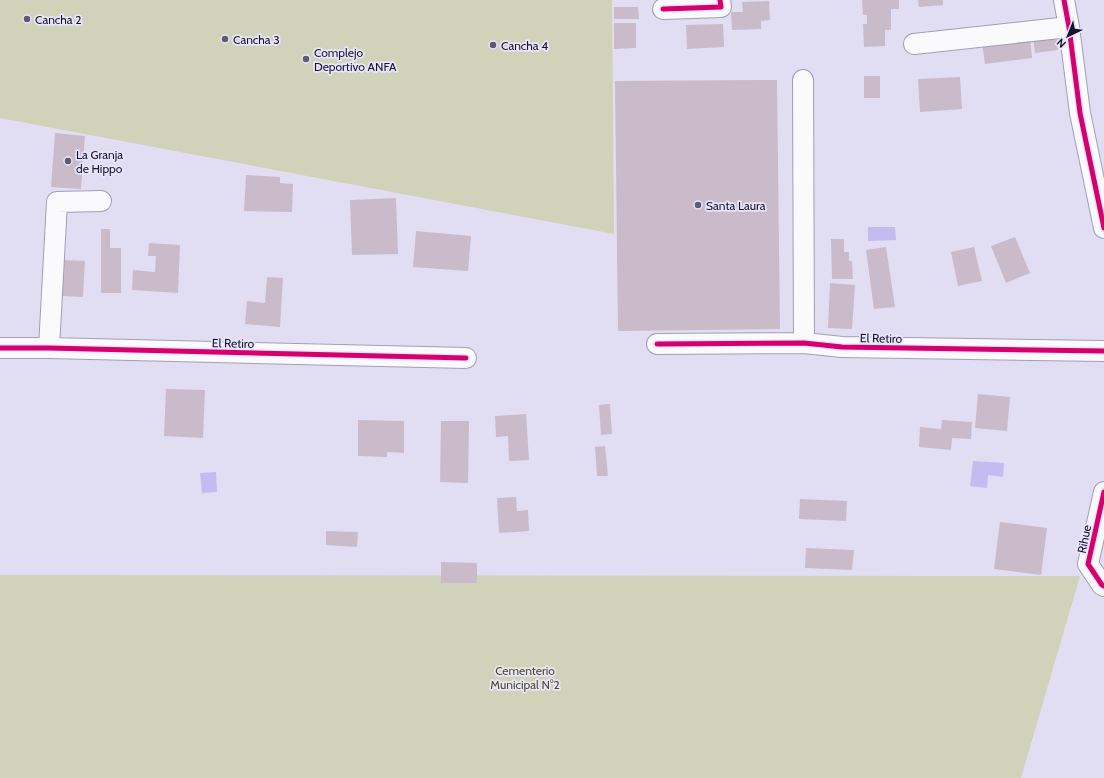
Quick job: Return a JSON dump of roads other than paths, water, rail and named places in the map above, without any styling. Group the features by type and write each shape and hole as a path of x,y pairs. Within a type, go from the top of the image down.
{"street":[{"path":"663,9 721,7 720,0"},
{"path":"1064,0 1070,28 1080,113 1104,228"},
{"path":"914,44 1070,28"},
{"path":"803,80 804,343"},
{"path":"49,348 57,202 101,201"},
{"name":"El Retiro","path":"657,344 804,343 842,347 1104,351"},
{"name":"El Retiro","path":"0,348 466,358"},
{"name":"Rihue","path":"1104,492 1088,564 1104,586"}],"place":[{"name":"Cancha 2","path":"27,19"},
{"name":"Cancha 3","path":"225,39"},
{"name":"Cancha 4","path":"493,45"},
{"name":"Complejo Deportivo ANFA","path":"306,59"},
{"name":"La Granja de Hippo","path":"68,161"},
{"name":"Santa Laura","path":"698,205"}],"park label":[{"name":"Cementerio Municipal N°2","path":"525,677"}]}
